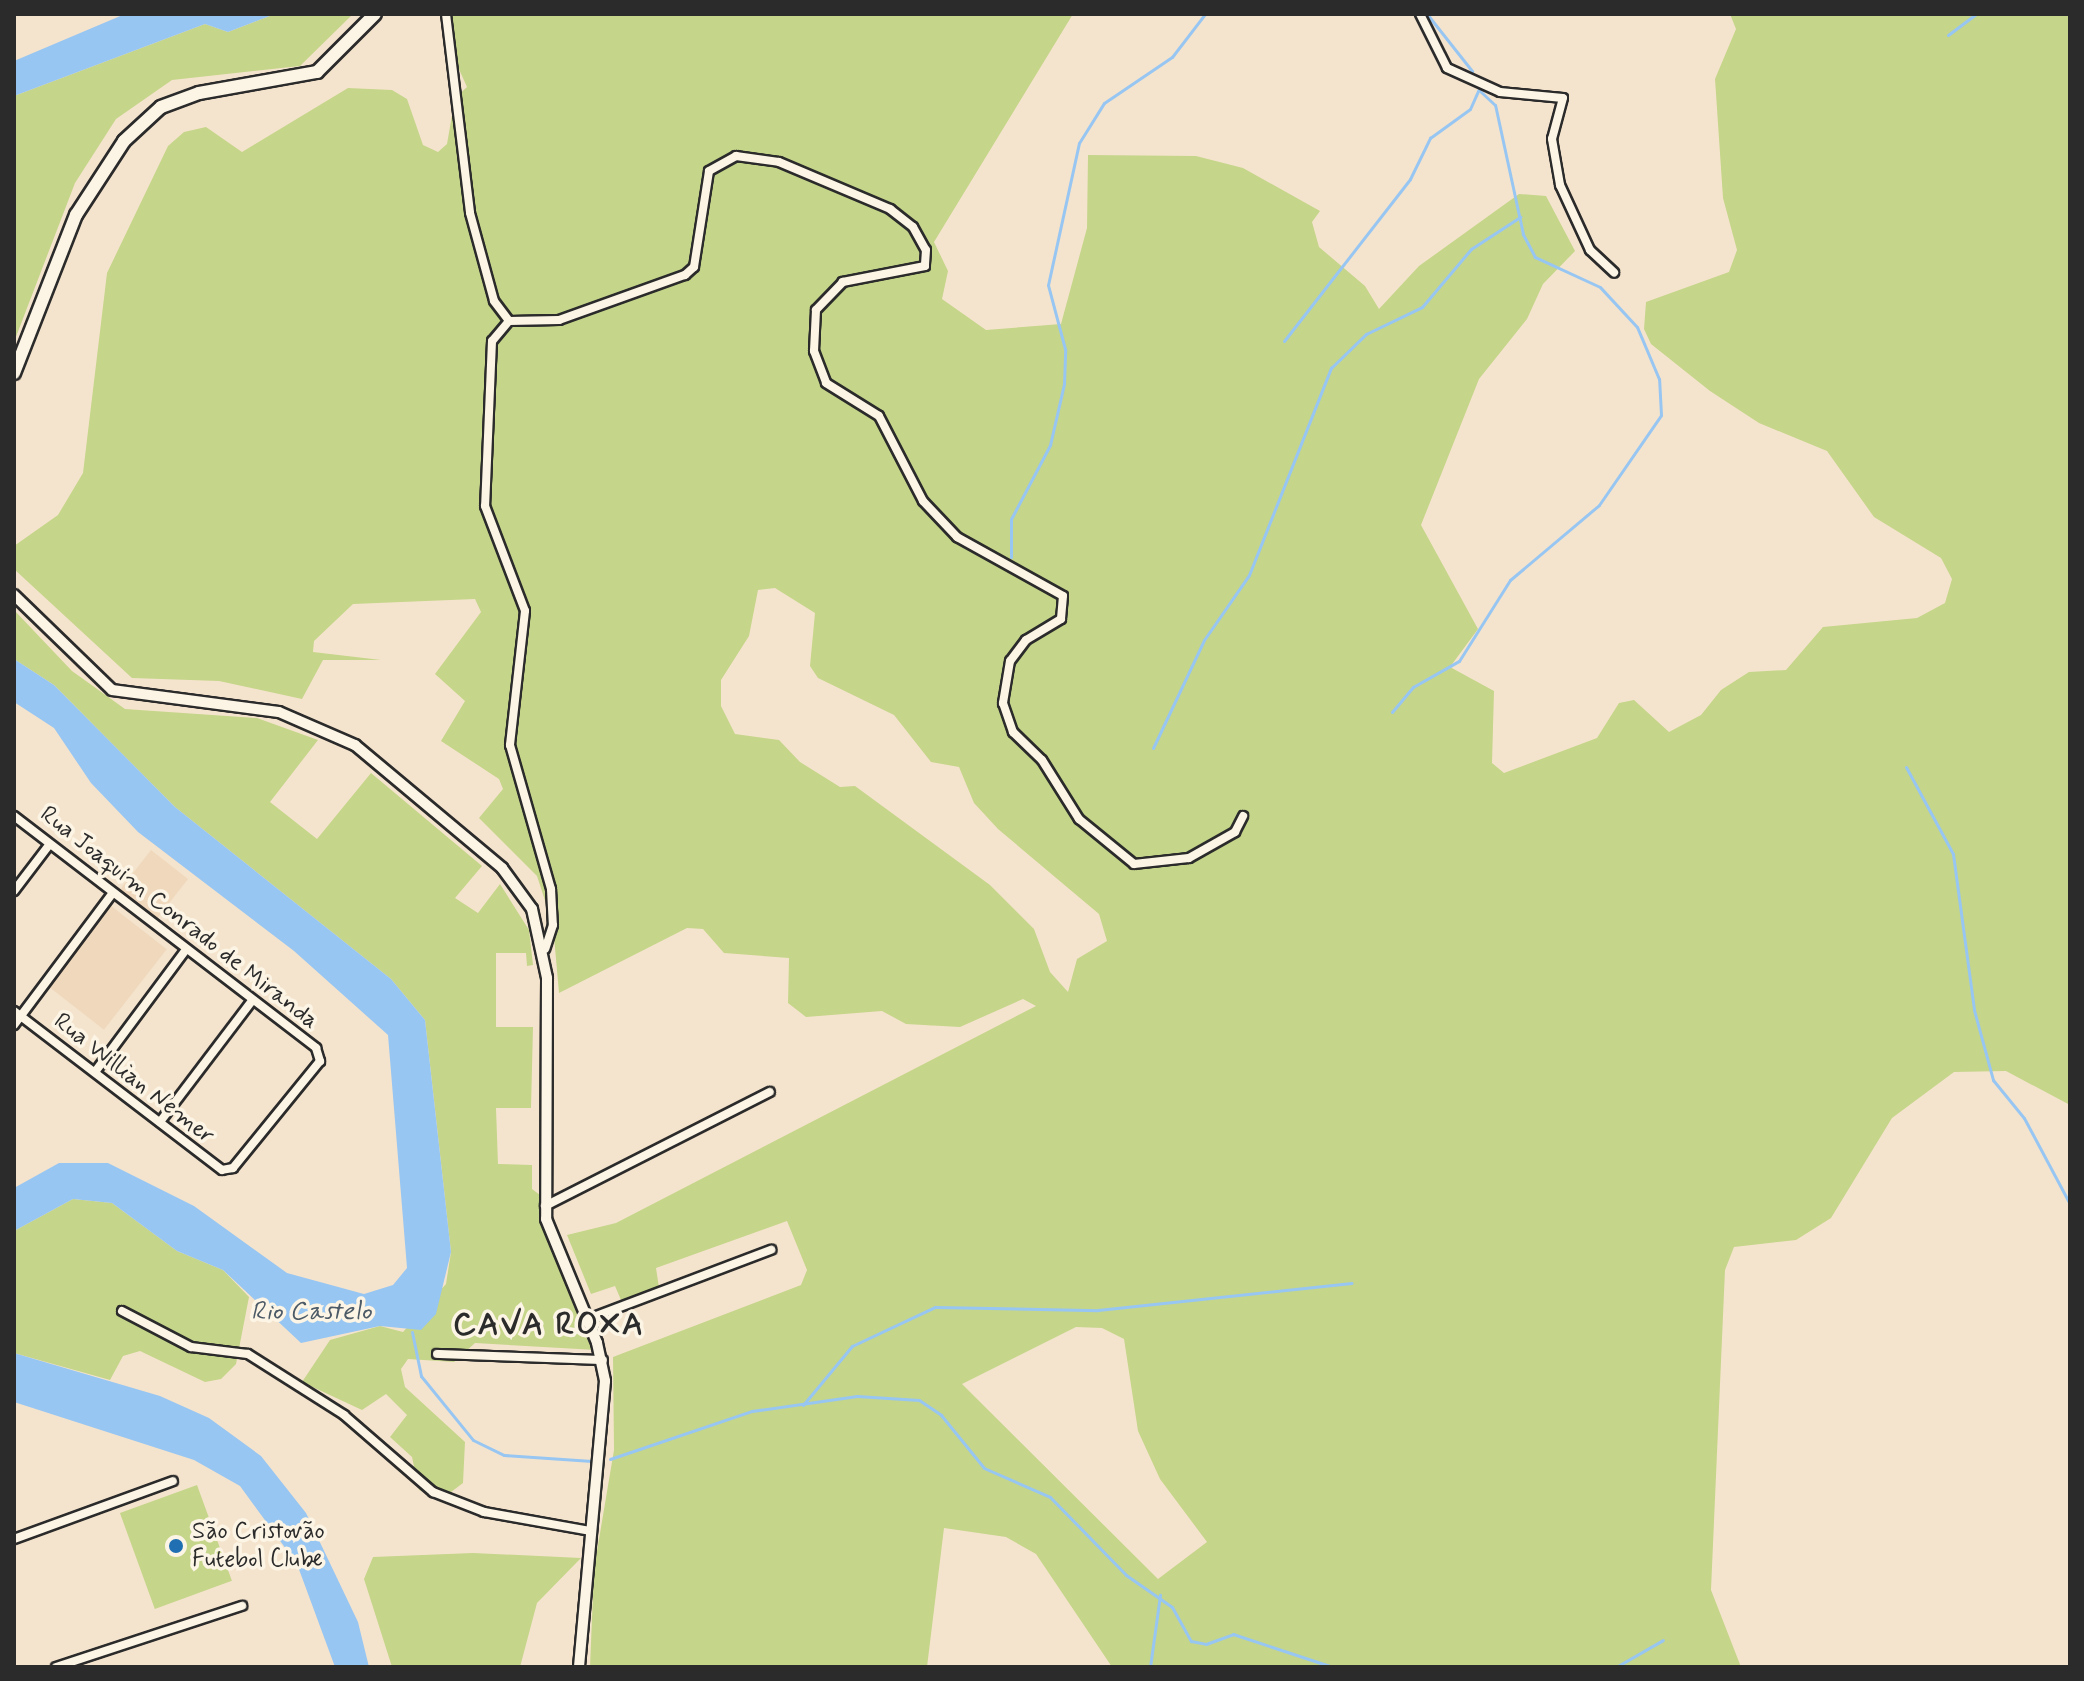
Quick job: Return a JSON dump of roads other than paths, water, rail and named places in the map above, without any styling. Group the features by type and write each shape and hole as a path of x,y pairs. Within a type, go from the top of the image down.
{"main road":[{"path":"14,373 76,215 124,141 161,107 199,93 317,72 375,14"}],"street":[{"path":"446,14 470,213 494,301 509,321"},
{"path":"1420,14 1447,68 1500,92 1563,98 1552,139 1557,173 1587,244 1614,272"},
{"path":"545,949 553,925 551,889 510,745 525,611 485,506 492,341 509,321 559,320 685,275 694,267 709,171 736,156 779,162 890,209 922,239 925,266 843,282 816,310 814,351 826,383 879,416 923,501 957,537 1063,596 1061,619 1026,640 1010,661 1003,703 1013,732 1042,760 1079,819 1134,864 1189,858 1235,832 1243,816"},
{"path":"14,595 112,690 279,712 355,745 508,874 532,909 545,949 545,1206 603,1360 604,1438 591,1531 579,1667"},
{"name":"Rua Joaquim Conrado de Miranda","path":"14,816 319,1052 320,1061 233,1168"},
{"path":"14,891 49,845"},
{"path":"14,1025 18,1014 112,894"},
{"path":"95,1072 185,951"},
{"path":"160,1122 251,1002"},
{"name":"Rua Willian Nemer","path":"18,1014 213,1166 233,1168"},
{"path":"545,1206 770,1092"},
{"path":"588,1319 771,1250"},
{"path":"122,1311 191,1347 248,1354 344,1415 433,1492 484,1512 591,1531"},
{"path":"437,1354 603,1360"},
{"path":"14,1539 173,1481"},
{"path":"56,1667 242,1606"}],"water":[{"path":"125,14 275,14 228,32 205,24 14,96 14,61"},
{"name":"Rio Castelo","path":"14,659 54,685 175,807 391,979 425,1020 451,1252 436,1314 421,1330 380,1326 301,1343 223,1270 177,1251 112,1203 73,1199 14,1231 14,1188 59,1163 108,1163 194,1206 287,1273 364,1294 393,1285 407,1268 388,1035 294,951 138,832 91,783 54,728 14,702"},
{"path":"14,1353 160,1396 209,1418 261,1456 306,1513 358,1622 369,1667 335,1667 297,1564 240,1486 194,1460 14,1402"}],"waterway":[{"path":"1011,557 1011,519 1050,445 1064,384 1065,349 1048,285 1079,143 1104,103 1172,57 1205,14"},
{"path":"1427,14 1472,71"},
{"path":"1948,35 1976,14"},
{"path":"1284,341 1410,179 1430,138 1470,109 1479,89"},
{"path":"1392,712 1413,687 1459,661 1510,580 1599,505 1661,415 1659,379 1637,327 1600,287 1535,257 1523,234 1495,105 1479,90"},
{"path":"1153,748 1204,640 1249,575 1331,368 1366,334 1422,307 1471,249 1520,217"},
{"path":"1906,767 1953,854 1974,1010 1993,1080 2024,1118 2070,1204"},
{"path":"803,1405 852,1346 935,1307 1098,1310 1352,1283"},
{"path":"412,1332 421,1376 473,1440 504,1455 592,1461"},
{"path":"610,1459 752,1411 857,1396 919,1400 941,1415 984,1468 1050,1497 1126,1575 1172,1607 1191,1641 1206,1644 1233,1634 1333,1667"},
{"path":"1150,1667 1160,1595"},
{"path":"1616,1667 1663,1640"},
{"path":"1402,1667 1421,1667"}],"place":[{"name":"São Cristovão Futebol Clube","path":"176,1546"}],"district":[{"name":"CAVA ROXA","path":"549,1325"}]}
